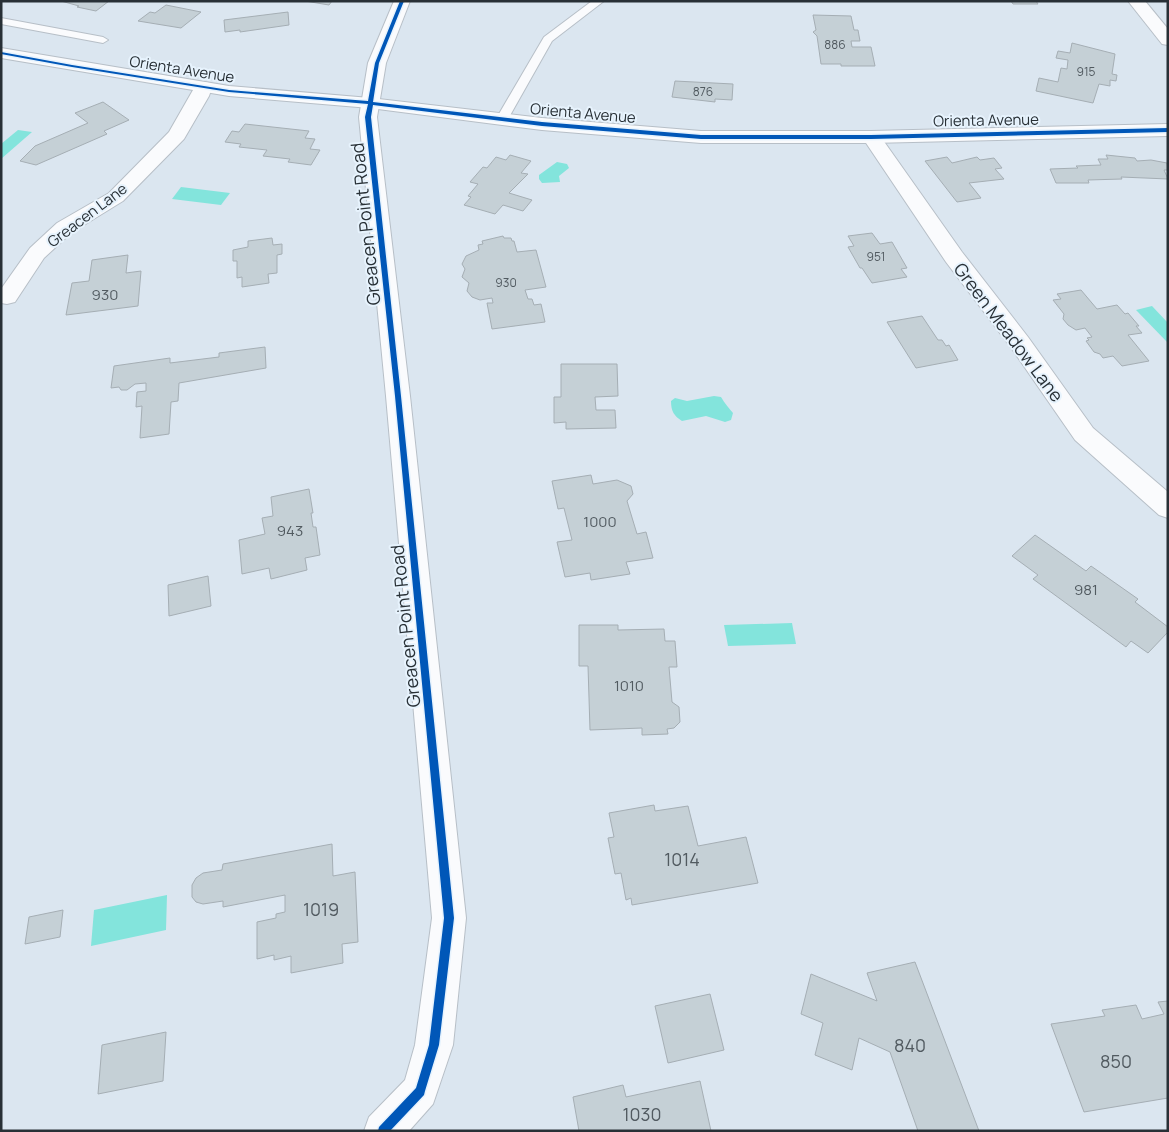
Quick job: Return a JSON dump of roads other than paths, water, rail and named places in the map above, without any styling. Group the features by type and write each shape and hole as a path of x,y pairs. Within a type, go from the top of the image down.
{"street":[{"name":"Greacen Point Road","path":"383,1131 420,1090 434,1045 449,918 398,396 368,117 377,62 402,1"},
{"path":"1136,1 1160,21 1168,40"},
{"name":"Orienta Avenue","path":"1,53 229,91 370,103 502,119 701,137 871,137 1168,130"},
{"name":"Greacen Lane","path":"8,297 37,253 64,228 116,197 177,135 200,96 203,87"},
{"name":"Green Meadow Lane","path":"871,137 954,257 1020,343 1084,434 1168,508"}],"lane":[{"path":"502,119 548,39 599,1"},
{"path":"1,21 103,40"}]}
